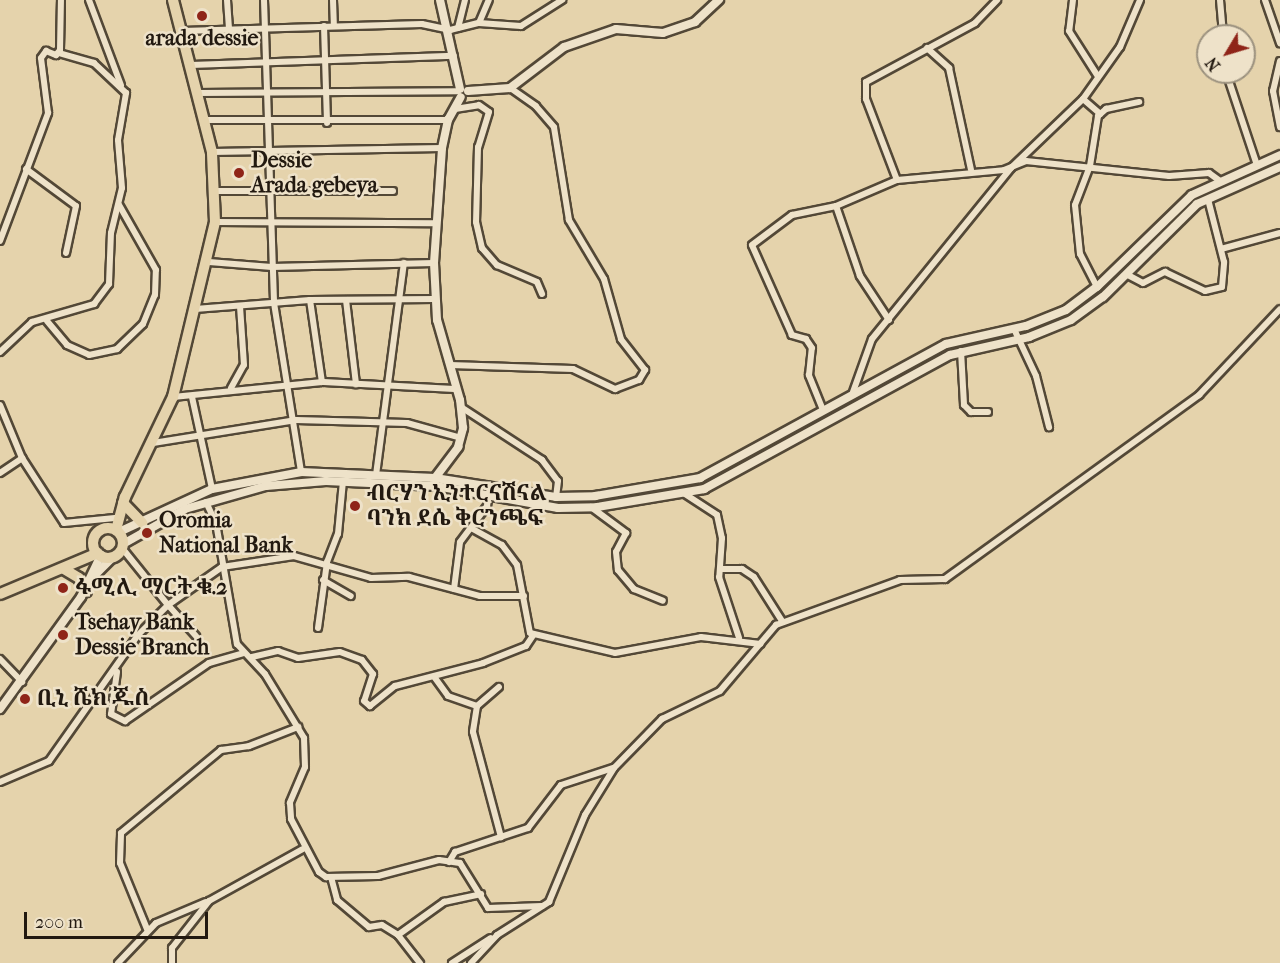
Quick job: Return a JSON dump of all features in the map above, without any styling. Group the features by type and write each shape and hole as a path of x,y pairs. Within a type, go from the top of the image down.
{"highway":[{"path":"0,594 5,586 69,568 100,554 113,557 122,546 114,530 119,511 173,398 209,262 215,222 216,191 212,152 205,120 173,0"},
{"path":"119,511 141,523"},
{"path":"69,568 94,540 114,530"},
{"path":"94,540 100,554"},
{"path":"69,568 79,578 86,591"}],"street":[{"path":"58,53 61,0"},
{"path":"0,352 25,325 84,310 107,291 111,233 119,205 118,140 128,100 89,0"},
{"path":"227,0 229,28"},
{"path":"264,0 268,189 274,303 287,386 296,420 301,472"},
{"path":"333,0 334,25"},
{"path":"440,0 454,29"},
{"path":"435,478 461,438 461,406 434,299 434,223 442,148 448,120 462,92 454,56 454,29 465,0"},
{"path":"479,23 489,0"},
{"path":"182,31 334,25 433,24 454,29 479,23 521,26 562,0"},
{"path":"198,93 462,92 510,88 576,41 630,27 663,33 709,14 719,0"},
{"path":"897,180 864,86 927,48 975,23 997,0"},
{"path":"1073,0 1069,32 1097,75"},
{"path":"853,392 860,361 889,320 1011,168 1083,99 1097,75 1120,46 1140,0"},
{"path":"1220,0 1222,24"},
{"path":"1264,0 1280,44"},
{"path":"324,26 324,92 327,123"},
{"path":"927,48 950,69 971,170"},
{"path":"0,241 48,113 41,58 46,51 94,63 121,85"},
{"path":"191,65 454,56"},
{"path":"1280,61 1274,91 1280,127"},
{"path":"1230,84 1257,165"},
{"path":"450,365 573,369 615,389 639,380 645,370 621,339 604,279 569,220 554,127 536,106 510,88"},
{"path":"1083,99 1100,114"},
{"path":"1100,114 1139,102"},
{"path":"455,109 479,105 489,112 478,147 476,222 482,248 497,265 537,282 542,294"},
{"path":"1097,287 1075,234 1075,205 1089,169 1100,114"},
{"path":"205,120 327,123 448,120"},
{"path":"212,152 442,148"},
{"path":"196,636 168,605 122,546 206,502 266,486 343,481 436,486 556,497 682,483 946,344 1014,329 1066,310 1097,287 1176,206 1220,181 1280,155"},
{"path":"823,410 810,375 812,348 806,339 792,335 752,245 792,215 836,206 897,180 971,170 1011,168 1026,161 1169,176 1209,173 1220,181"},
{"path":"114,530 141,523 212,489 301,472 435,478 530,503 591,507 685,494 766,453 889,384 961,351 1018,339 1071,320 1126,274 1183,215 1208,199 1280,167"},
{"path":"26,169 74,202 75,229 66,253"},
{"path":"216,191 393,190"},
{"path":"1126,274 1143,283 1168,273 1211,291 1225,284 1221,249 1208,199"},
{"path":"47,321 67,345 89,355 117,349 143,324 155,295 156,270 119,205"},
{"path":"836,206 860,276 889,320"},
{"path":"215,222 270,220 434,223"},
{"path":"1221,249 1280,233"},
{"path":"209,262 272,267 434,263"},
{"path":"376,475 382,420 391,387 404,263"},
{"path":"195,309 310,300 434,299"},
{"path":"310,300 322,382"},
{"path":"346,300 356,384"},
{"path":"231,388 244,365 240,306"},
{"path":"452,963 542,906 558,886 585,815 614,768 662,719 720,691 782,621 900,580 945,579 1199,395 1280,309"},
{"path":"1014,329 1036,376 1049,427"},
{"path":"961,351 964,405 971,412 988,412"},
{"path":"173,398 192,397 231,388 322,382 456,389"},
{"path":"192,397 212,489"},
{"path":"0,405 22,458 68,525 119,511"},
{"path":"461,406 554,472 556,497"},
{"path":"153,443 296,420 382,420 424,424 461,438"},
{"path":"759,444 766,453"},
{"path":"0,473 22,458"},
{"path":"318,628 323,580 338,534 343,481"},
{"path":"454,589 457,551 489,491"},
{"path":"530,503 531,494"},
{"path":"685,494 717,515 722,569 721,583 739,638"},
{"path":"206,502 216,523 232,630 243,652 252,657 298,727 306,759 290,803 303,849 319,872 332,877 378,876 449,862 470,873 481,894 495,911 542,906"},
{"path":"591,507 626,533 616,552 618,570 634,589 663,601"},
{"path":"471,528 507,549 517,565 524,596 526,623 534,634 621,653 701,637 739,638 761,644"},
{"path":"0,709 22,683 86,591 100,554"},
{"path":"0,782 49,760 117,671 138,635 168,605 222,567 294,556 327,562 355,575 419,579 480,596 524,596"},
{"path":"93,577 113,557"},
{"path":"722,569 742,569 754,577 782,621"},
{"path":"323,580 351,596"},
{"path":"252,657 278,651 298,658 340,652 362,660 373,674 364,701 370,706 395,686 435,678 518,650 534,634"},
{"path":"117,671 111,714 124,721 209,663 243,652"},
{"path":"0,659 22,683"},
{"path":"435,678 448,696 477,706"},
{"path":"499,687 477,706 473,732 501,837"},
{"path":"147,929 120,863 121,833 221,750 249,746 298,727"},
{"path":"449,862 455,852 528,828 561,785 614,768"},
{"path":"118,963 147,929 209,901 303,849"},
{"path":"332,877 337,900 369,927 382,925 398,935 420,963"},
{"path":"398,935 444,902 481,894"},
{"path":"172,963 172,948 209,901"},
{"path":"471,963 497,935"}],"place":[{"name":"arada dessie","path":"202,16"},
{"name":"Dessie Arada gebeya","path":"239,173"},
{"name":"ብርሃን ኢንተርናሽናል ባንክ ደሴ ቅርንጫፍ","path":"355,506"},
{"name":"Oromia National Bank","path":"147,533"},
{"name":"ፋሚሊ ማርት ቁ.2","path":"63,588"},
{"name":"Tsehay Bank Dessie Branch","path":"63,635"},
{"name":"ቢኒ ሼክ ጁስ","path":"25,699"}]}
